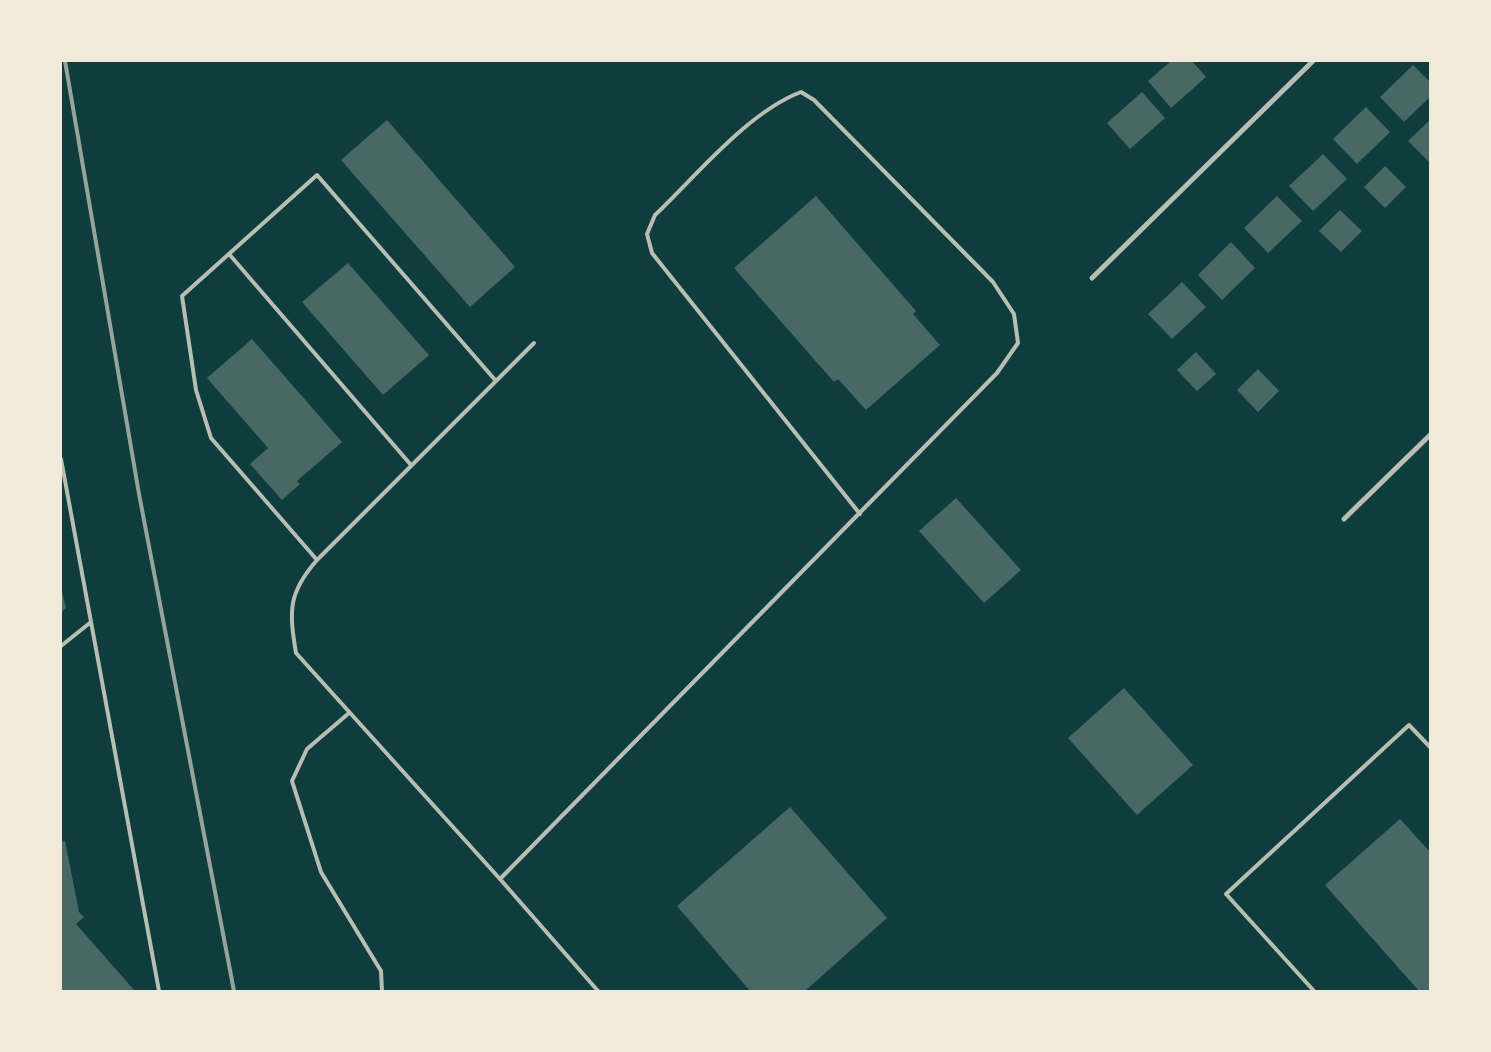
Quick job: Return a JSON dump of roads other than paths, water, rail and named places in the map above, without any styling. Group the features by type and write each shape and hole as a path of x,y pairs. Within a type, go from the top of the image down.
{"street":[{"path":"1092,278 1313,61"},
{"path":"1344,519 1430,435"}],"lane":[{"path":"500,879 802,574 998,373 1018,342 1014,314 993,282 814,100 801,92 783,99 756,117 655,215 647,234 652,253 860,514"},
{"path":"318,560 211,438 196,390 182,296 317,175 496,381"},
{"path":"229,254 411,465"},
{"path":"534,343 301,578 290,616 296,653 500,879 598,991"},
{"path":"61,459 159,991"},
{"path":"61,646 91,622"},
{"path":"349,713 307,749 292,781 321,872 381,971 382,991"},
{"path":"1314,991 1226,894 1409,725 1430,747"}],"railway":[{"path":"65,61 139,494 234,991"}]}
